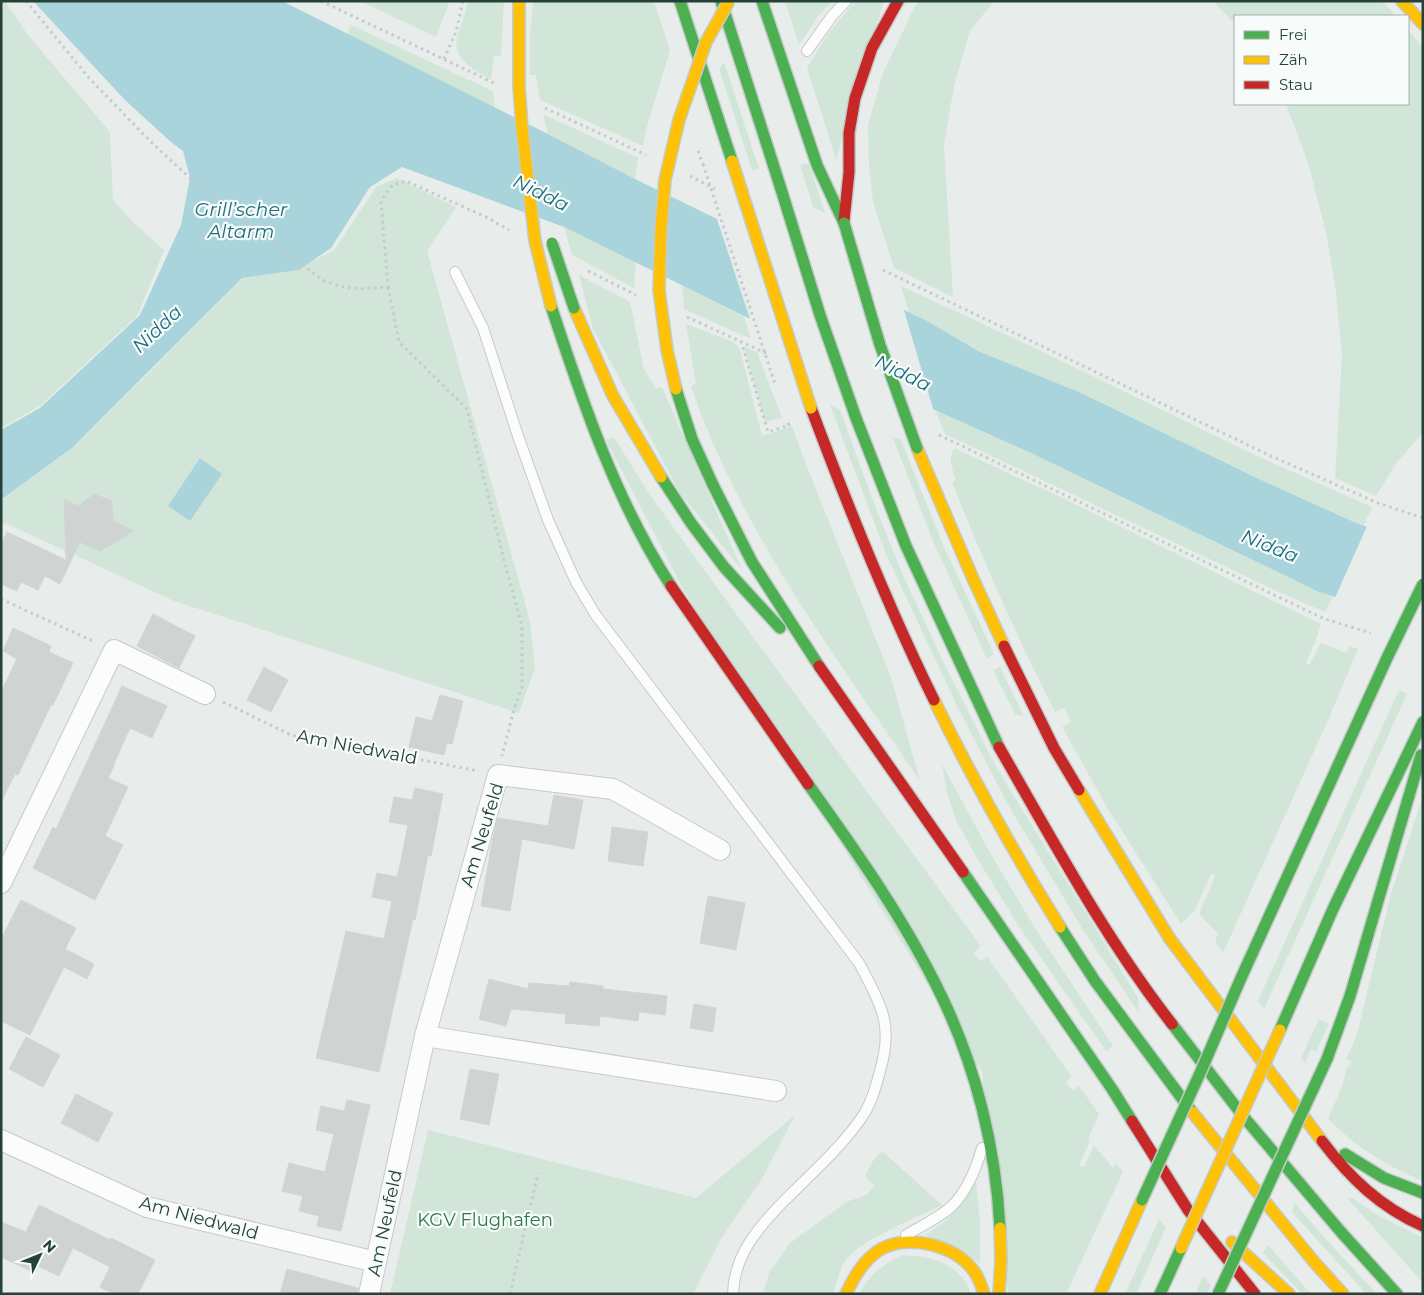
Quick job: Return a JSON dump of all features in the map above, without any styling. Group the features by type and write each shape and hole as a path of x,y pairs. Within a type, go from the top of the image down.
{"highway":[{"path":"519,1 519,86 535,240 551,306 602,451 637,528 691,616 881,890 917,949 944,999 962,1042 976,1084 988,1133 999,1209 1001,1263 999,1294"},
{"path":"680,1 811,408 857,530 910,652 967,768 1024,871 1095,981 1177,1093 1342,1294"},
{"path":"720,1 820,315 856,418 906,546 995,739 1095,914 1154,1001 1243,1116 1397,1294"},
{"path":"729,1 706,42 680,120 665,180 659,290 667,350 676,389 692,438 713,485 752,562 831,685 924,814 1112,1089 1188,1210 1255,1294"},
{"path":"762,1 784,72 817,165 844,223 880,345 917,448 974,582 1054,748 1105,835 1170,939 1296,1109 1342,1168 1377,1200 1408,1220 1423,1226"},
{"path":"844,223 849,173 849,134 855,97 871,50 883,24 898,1"},
{"path":"1402,1 1423,24"},
{"path":"528,173 574,308 598,365 619,407 692,522 740,585 831,685"},
{"path":"1100,1294 1201,1072 1240,978 1423,584"},
{"path":"1160,1294 1280,1030 1332,909 1423,722"},
{"path":"1218,1294 1341,1025 1423,750"},
{"path":"1112,1089 1177,1172"},
{"path":"1296,1109 1348,1156 1384,1178 1423,1193"},
{"path":"1195,1194 1212,1215"},
{"path":"1273,1294 1230,1238 1289,1294"},
{"path":"846,1294 865,1263 878,1252 889,1245 924,1244 931,1244 948,1250 963,1259 977,1276 984,1294"}],"street":[{"path":"1,883 114,650 205,694"},
{"name":"Am Neufeld","path":"370,1294 425,1036 498,775 613,789 720,850"},
{"path":"425,1036 776,1091"},
{"name":"Am Niedwald","path":"1,1140 146,1207 376,1262"}],"lane":[{"path":"807,51 832,16 846,1"},
{"path":"455,272 483,328 548,520 576,582 596,614 626,655 859,963 874,990 883,1015 886,1036 883,1062 874,1093 865,1113 850,1133 768,1218 750,1240 739,1262 733,1294"},
{"path":"889,1245 952,1206 964,1191 975,1171 988,1133"}],"path":[{"path":"26,1 89,78 152,143 190,178 321,280 340,287 359,289 388,286"},
{"path":"321,1 444,59 456,32 463,1"},
{"path":"695,145 703,164 777,389"},
{"path":"498,775 513,713 522,687 522,626 467,408 399,342 388,286 382,201 392,185 406,181 486,217 514,232"},
{"path":"581,267 643,298"},
{"path":"904,280 1273,457 1378,503 1423,518"},
{"path":"679,314 741,341 768,432 789,425"},
{"path":"948,440 1326,619"},
{"path":"1,599 114,650"},
{"name":"Am Niedwald","path":"205,694 291,735 498,775"},
{"path":"510,1294 538,1173"}],"green space":[{"path":"1,1 5,1 28,35 110,132 113,200 135,224 164,250 138,315 40,406 1,428"},
{"path":"360,1 450,1 436,37"},
{"path":"468,1 504,1 501,56 494,55 491,80 466,64 458,53 456,46 457,38"},
{"path":"533,1 654,1 670,50 643,146 540,100 536,75 530,75 530,36"},
{"path":"785,1 833,1 818,16 799,45"},
{"path":"856,1 884,1 836,159 807,68 829,32"},
{"path":"919,1 994,1 970,31 954,86 944,145 953,297 894,268 873,202 869,166 868,125 883,73"},
{"path":"1213,1 1382,1 1395,15 1234,15 1234,23"},
{"path":"351,25 493,91 495,108 347,35"},
{"path":"1409,31 1423,47 1423,433 1397,462 1376,496 1335,478 1342,354 1335,285 1326,232 1308,163 1286,105 1409,105"},
{"path":"724,62 759,169 752,170 719,69"},
{"path":"543,114 638,158 635,179 548,134"},
{"path":"800,164 809,164 825,213 813,207"},
{"path":"397,178 456,207 427,251 530,621 535,668 519,713 174,601 5,523 1,528 1,501 72,448 242,278 299,270 334,250 376,187"},
{"path":"564,227 636,262 634,288 572,255"},
{"path":"579,275 630,302 644,369 656,388 662,387 742,570 680,493 593,329"},
{"path":"682,285 744,316 751,339 684,309"},
{"path":"901,286 1035,348 1257,456 1372,507 1364,525 1259,479 1079,392 978,351 909,312"},
{"path":"686,324 734,342 740,349 762,436 792,426 891,677 920,781 792,591 736,491 711,439 691,386 696,384"},
{"path":"744,347 757,352 782,418 765,422"},
{"path":"830,405 840,410 902,573 995,765 1138,998 1139,1013 1083,930 1007,803 957,706 886,554"},
{"path":"935,410 1031,453 1319,592 1333,597 1325,612 1281,593 945,434"},
{"path":"892,436 901,440 943,545 994,654 987,659 933,541"},
{"path":"614,437 650,495 981,946 974,953 980,961 987,956 1072,1077 1066,1082 1072,1090 1079,1086 1099,1114 1079,1166 1084,1167 1094,1145 1113,1168 1116,1163 1123,1172 1066,1294 1008,1294 982,1072 682,587 606,440"},
{"path":"954,448 1054,494 1321,624 1306,663 1309,665 1321,643 1346,653 1350,646 1358,649 1329,718 1223,953 1215,942 1218,934 1199,914 1215,876 1211,874 1195,910 1181,924 1108,809 1062,727 1071,722 1064,708 1055,712 1027,656 952,482 956,480 951,460"},
{"path":"1000,667 1024,716 1015,714 993,670"},
{"path":"1399,690 1407,694 1264,1009 1258,1001"},
{"path":"942,764 989,851 1035,928 1113,1046 1106,1051 1018,925 977,858 957,822 947,793"},
{"path":"1423,796 1423,1181 1396,1169 1372,1155 1350,1139 1328,1119 1343,1084 1346,1069 1352,1062 1346,1058 1358,1030 1391,894"},
{"path":"1319,1019 1329,1024 1316,1052 1311,1049 1305,1063 1301,1058"},
{"name":"KGV Flughafen","path":"795,1115 763,1177 721,1239 693,1294 390,1294 428,1130 696,1198"},
{"path":"882,1151 942,1205 888,1230 861,1246 843,1264 833,1294 763,1294 769,1273 789,1244 846,1202 866,1195 874,1186 865,1176 873,1161"},
{"path":"976,1182 980,1221 980,1263 925,1235 954,1212"},
{"path":"1351,1197 1376,1214 1423,1238 1423,1283 1348,1199"},
{"path":"1294,1202 1377,1294 1366,1294 1292,1212"},
{"path":"1159,1219 1166,1227 1139,1288 1136,1294 1125,1294"},
{"path":"1268,1245 1311,1294 1302,1294 1263,1253"},
{"path":"902,1255 924,1257 944,1263 960,1275 971,1294 860,1294 867,1281 877,1271"},
{"path":"1203,1276 1211,1285 1207,1294 1195,1294"}],"water":[{"path":"33,1 282,1 635,179 927,321 978,351 1079,392 1259,479 1356,523 1423,545 1423,625 1319,592 1031,453 935,410 564,227 402,167 370,187 331,248 299,270 242,278 72,448 1,500 1,430 40,408 140,315 181,225 190,178 183,151 125,100"},
{"path":"200,458 222,474 190,521 168,506"}],"pier":[{"path":"716,216 903,307 934,412 751,322"},
{"path":"1368,524 1423,542 1423,627 1334,600"}],"building":[{"path":"94,494 112,501 113,521 134,531 100,551 80,542 60,584 45,576 38,590 21,582 17,591 1,584 1,545 7,532 66,560 64,499 78,506"},
{"path":"153,614 195,636 179,668 137,646"},
{"path":"13,628 51,646 49,652 73,663 18,775 15,774 1,802 1,692 17,659 3,651"},
{"path":"264,667 288,680 271,712 247,700"},
{"path":"122,686 167,706 152,738 130,728 108,778 128,787 105,836 123,845 95,900 33,868 53,827 56,829"},
{"path":"440,695 463,701 452,744 447,743 444,755 409,747 416,717 432,721"},
{"path":"415,788 443,794 431,856 428,855 415,920 413,919 379,1072 316,1058 346,931 384,939 392,901 372,897 377,873 397,877 400,865 408,825 389,822 394,797 412,800"},
{"path":"554,795 583,800 574,849 522,839 510,911 481,906 498,818 548,826"},
{"path":"612,827 648,832 643,866 608,861"},
{"path":"708,896 745,903 736,950 700,943"},
{"path":"21,900 76,928 65,949 94,964 87,979 64,967 30,1035 1,1021 1,939"},
{"path":"489,979 528,989 529,983 569,986 570,982 603,986 603,989 667,996 665,1015 639,1012 638,1021 600,1016 599,1026 565,1023 566,1014 511,1009 506,1026 479,1019"},
{"path":"694,1004 716,1008 713,1032 690,1028"},
{"path":"26,1037 60,1055 43,1087 9,1069"},
{"path":"470,1069 499,1074 489,1125 460,1119"},
{"path":"76,1094 113,1113 98,1142 61,1123"},
{"path":"347,1100 370,1105 341,1231 317,1226 319,1216 299,1211 303,1196 282,1191 289,1163 325,1172 334,1134 316,1130 321,1106 344,1111"},
{"path":"39,1205 155,1260 138,1294 114,1294 100,1287 110,1267 73,1248 59,1276 36,1265 33,1272 1,1257 1,1222 26,1232"},
{"path":"287,1269 358,1288 357,1294 280,1294"}],"traffic: fast":[{"path":"680,1 732,161"},
{"path":"721,1 781,189"},
{"path":"762,1 817,165 844,223"},
{"path":"781,189 820,315 856,418"},
{"path":"844,223 880,345 917,448"},
{"path":"552,243 574,308"},
{"path":"551,306 602,450 633,519 671,586"},
{"path":"676,389 692,439 752,562 819,666"},
{"path":"856,418 906,546 999,747"},
{"path":"661,477 691,523 724,567 780,628"},
{"path":"1387,658 1423,584"},
{"path":"1241,978 1387,658"},
{"path":"1280,1030 1333,909 1423,722"},
{"path":"1327,1059 1350,996 1421,755"},
{"path":"808,784 862,860 896,913 927,967 953,1022 974,1079 989,1138 998,1198 1000,1228"},
{"path":"963,872 1132,1121"},
{"path":"1060,927 1095,981 1192,1112"},
{"path":"1142,1200 1241,978"},
{"path":"1172,1024 1243,1116 1341,1232 1397,1294"},
{"path":"1218,1294 1327,1059"},
{"path":"1345,1154 1384,1178 1423,1193"},
{"path":"1160,1294 1181,1248"}],"traffic: slow":[{"path":"519,1 519,86"},
{"path":"676,389 667,350 659,290 665,180 679,120 706,42 729,1"},
{"path":"1402,1 1423,24"},
{"path":"519,86 535,241 551,306"},
{"path":"732,161 811,408"},
{"path":"574,308 613,396 661,477"},
{"path":"917,448 1004,646"},
{"path":"934,700 994,815 1060,927"},
{"path":"1079,790 1170,939 1322,1141"},
{"path":"1181,1248 1280,1030"},
{"path":"1192,1112 1315,1263 1343,1294"},
{"path":"1100,1294 1142,1200"},
{"path":"999,1294 1000,1228"},
{"path":"846,1294 856,1275 869,1258 881,1249 905,1242 930,1244 955,1254 965,1261 975,1273 984,1294"},
{"path":"1232,1242 1289,1294"}],"traffic: jam":[{"path":"844,221 849,172 849,133 855,98 872,48 898,1"},
{"path":"811,408 869,556 934,700"},
{"path":"671,586 808,784"},
{"path":"1004,646 1054,748 1079,790"},
{"path":"819,666 963,872"},
{"path":"999,747 1102,923 1124,958 1172,1024"},
{"path":"1132,1121 1188,1210 1255,1294"},
{"path":"1322,1141 1355,1179 1380,1201 1423,1226"}],"water label":[{"name":"Nidda","path":"541,193"},
{"name":"Grill’scher Altarm","path":"241,220"},
{"name":"Nidda","path":"157,329"},
{"name":"Nidda","path":"903,373"},
{"name":"Nidda","path":"1270,546"}]}
